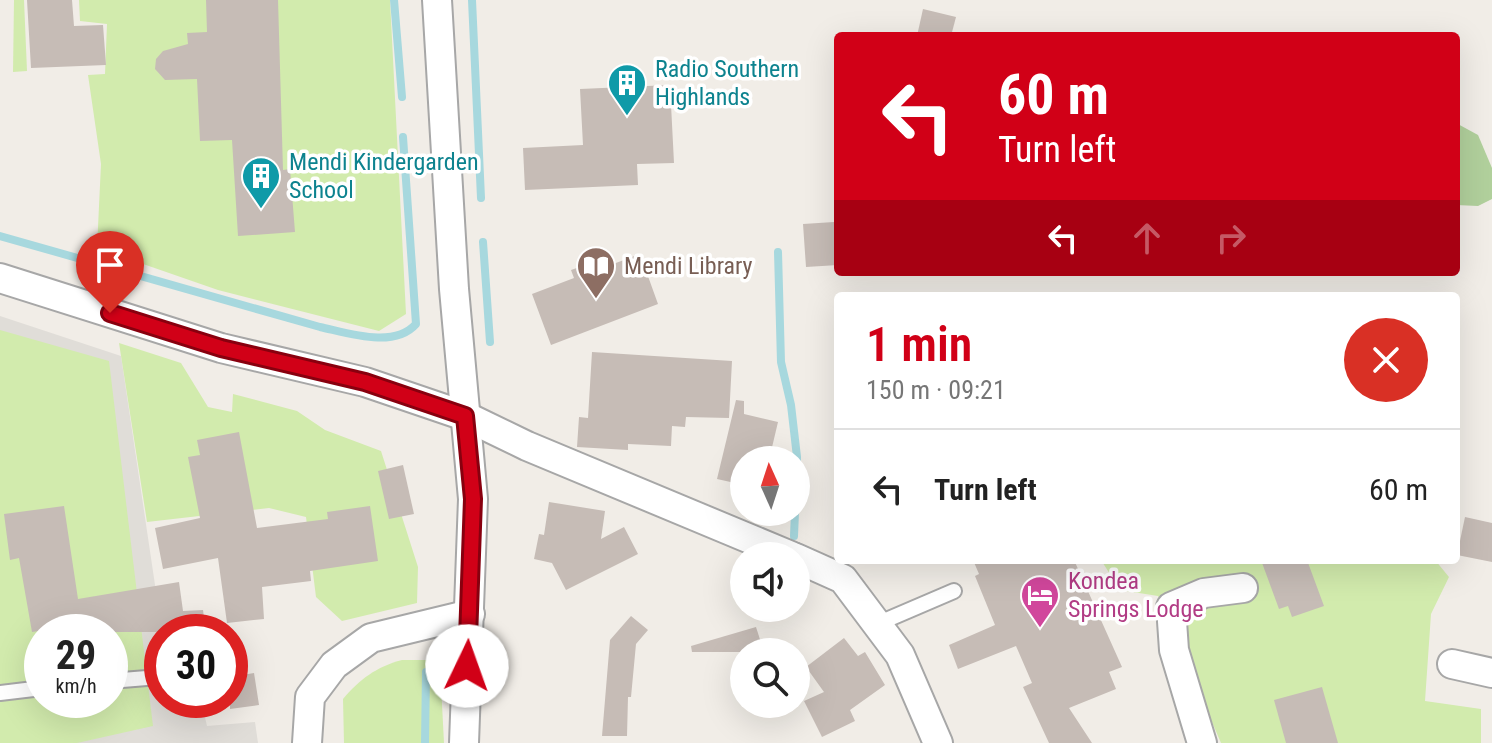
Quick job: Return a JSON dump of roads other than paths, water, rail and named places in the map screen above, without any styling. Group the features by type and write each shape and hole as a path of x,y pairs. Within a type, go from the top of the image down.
{"street":[{"path":"437,0 454,289 473,499 464,743"},
{"path":"0,278 221,348 365,382 465,416 527,446 757,542"},
{"path":"810,564 843,579 900,655 938,743"},
{"path":"1202,743 1174,650 1171,607 1204,593 1243,588"},
{"path":"307,743 310,697 334,665 371,638 470,614"},
{"path":"1452,664 1492,673"}],"lane":[{"path":"877,624 954,591"},
{"path":"0,693 24,690"}],"waterway":[{"path":"394,0 402,97"},
{"path":"472,0 481,198"},
{"path":"0,236 320,327 370,337 396,336 416,324 403,137"},
{"path":"483,242 490,342"},
{"path":"778,252 781,362 791,405 796,446"},
{"path":"794,526 794,536"},
{"path":"425,743 426,672"}],"place":[{"name":"Radio Southern Highlands","path":"627,117"},
{"name":"Mendi Kindergarden School","path":"261,210"},
{"name":"Mendi Library","path":"596,300"},
{"name":"Kondea Springs Lodge","path":"1040,629"}]}
